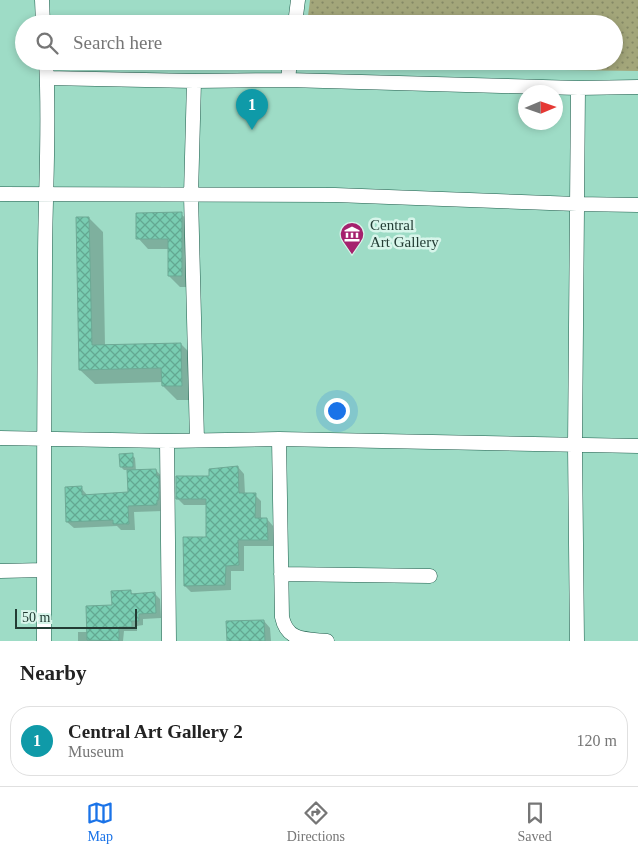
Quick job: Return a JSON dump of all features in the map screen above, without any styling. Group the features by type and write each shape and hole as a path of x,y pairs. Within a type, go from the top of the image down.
{"street":[{"path":"42,0 43,15"},
{"path":"296,15 298,0"},
{"path":"44,641 43,438 47,70"},
{"path":"288,80 289,70"},
{"path":"47,78 288,80 578,88 638,87"},
{"path":"194,80 191,195 198,440"},
{"path":"577,641 575,446 578,88"},
{"path":"0,194 335,195 638,205"},
{"path":"0,438 167,441 279,439 638,446"},
{"path":"279,439 282,617 284,628 290,636 298,640 327,641"},
{"path":"167,441 169,641"},
{"path":"0,572 44,570"},
{"path":"281,574 430,576"}],"green space":[{"path":"310,0 638,0 638,71 566,70 623,70 623,15 308,15"}],"building":[{"path":"182,212 182,276 168,276 168,239 136,239 136,213"},
{"path":"76,217 89,217 92,345 181,343 182,386 162,386 161,368 79,370"},
{"path":"133,453 133,467 120,467 119,454"},
{"path":"238,466 239,493 256,493 255,518 267,518 268,540 238,540 239,565 226,566 225,585 184,586 183,537 206,537 206,499 176,499 176,476 209,476 209,469"},
{"path":"156,469 157,476 159,476 159,500 157,500 157,505 128,506 129,524 113,524 113,520 66,522 65,487 82,486 82,495 128,492 127,470"},
{"path":"131,590 131,594 155,592 156,613 139,614 139,621 132,621 132,627 119,627 119,641 87,640 86,606 112,605 111,591"},
{"path":"264,620 265,641 227,641 226,621"}],"place":[{"name":"Central Art Gallery 2","path":"252,130"},
{"name":"Central Art Gallery","path":"352,255"}]}
